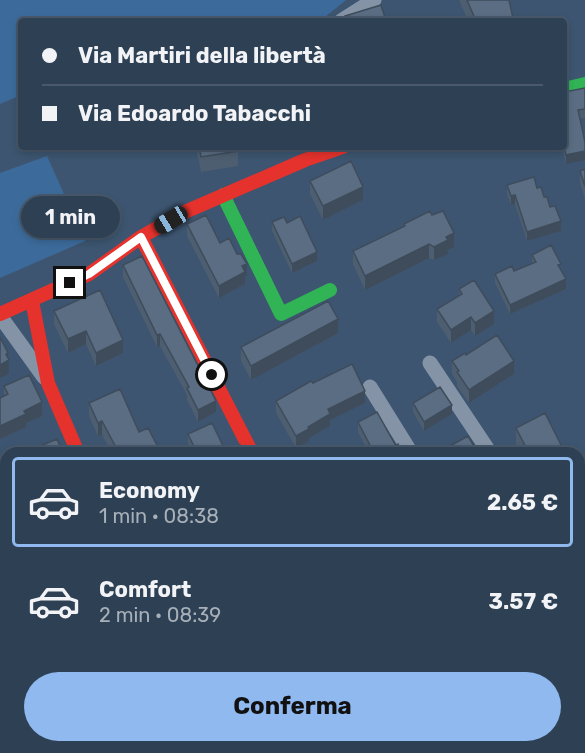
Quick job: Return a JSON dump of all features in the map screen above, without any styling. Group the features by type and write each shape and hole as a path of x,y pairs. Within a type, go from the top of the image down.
{"street":[{"path":"346,18 374,0"},
{"path":"567,88 585,84"},
{"path":"75,447 48,383 0,315 89,274 141,237 187,211 303,153 323,150"},
{"path":"223,195 281,314 330,290"},
{"path":"141,237 249,447"},
{"path":"32,301 48,383"},
{"path":"430,363 486,447"},
{"path":"370,387 407,447"}],"shaded area":[{"path":"0,0 346,0 324,18 18,18 18,96 0,104"},
{"path":"47,156 85,241 0,278 0,173"}],"building":[{"path":"467,0 509,0 513,18 475,18"},
{"path":"381,5 385,18 346,18 345,16"},
{"path":"585,88 585,109 578,110 585,151 566,155 565,150 567,150 567,91"},
{"path":"200,150 238,150 238,151 201,157"},
{"path":"351,161 363,187 323,206 310,181"},
{"path":"585,169 585,186 580,171"},
{"path":"534,177 537,188 541,187 550,207 555,206 561,221 527,232 515,195 511,196 507,185"},
{"path":"430,211 432,215 443,211 454,233 446,237 448,240 434,247 429,244 365,276 353,251"},
{"path":"206,215 220,243 229,238 237,254 241,254 247,264 242,266 245,272 219,286 187,224"},
{"path":"300,216 317,252 292,264 272,222 284,217 287,223"},
{"path":"551,245 566,279 510,305 495,274 512,266 514,271 536,262 532,255"},
{"path":"142,256 216,401 198,410 187,388 189,387 160,334 157,335 123,265"},
{"path":"474,280 494,311 475,323 471,317 451,330 437,309 462,294 459,289"},
{"path":"100,290 123,340 96,353 86,331 68,339 54,311"},
{"path":"328,301 338,319 251,366 241,347"},
{"path":"497,335 514,361 469,390 452,361 465,353 466,355"},
{"path":"0,337 9,360 0,365"},
{"path":"352,364 365,391 328,409 330,414 296,436 276,401 311,381 313,383"},
{"path":"29,375 42,402 24,411 26,414 0,426 0,398 8,394 4,386"},
{"path":"440,387 452,405 424,422 413,403"},
{"path":"120,389 139,432 148,428 158,447 116,447 102,421 98,423 89,403"},
{"path":"377,412 396,446 398,444 399,447 371,447 358,422"},
{"path":"545,413 562,447 526,447 516,428"},
{"path":"212,423 223,446 194,447 188,434"},
{"path":"468,436 474,447 448,447"},
{"path":"57,439 60,447 38,447"}],"traffic: fast":[{"path":"567,88 585,84"},
{"path":"223,195 281,314 330,290"}],"traffic: jam":[{"path":"0,314 89,274 141,237 187,211 305,160 334,150"},
{"path":"141,237 249,447"},
{"path":"32,301 48,383 75,447"}],"route":[{"path":"70,283 89,274 141,237 212,375"}]}
